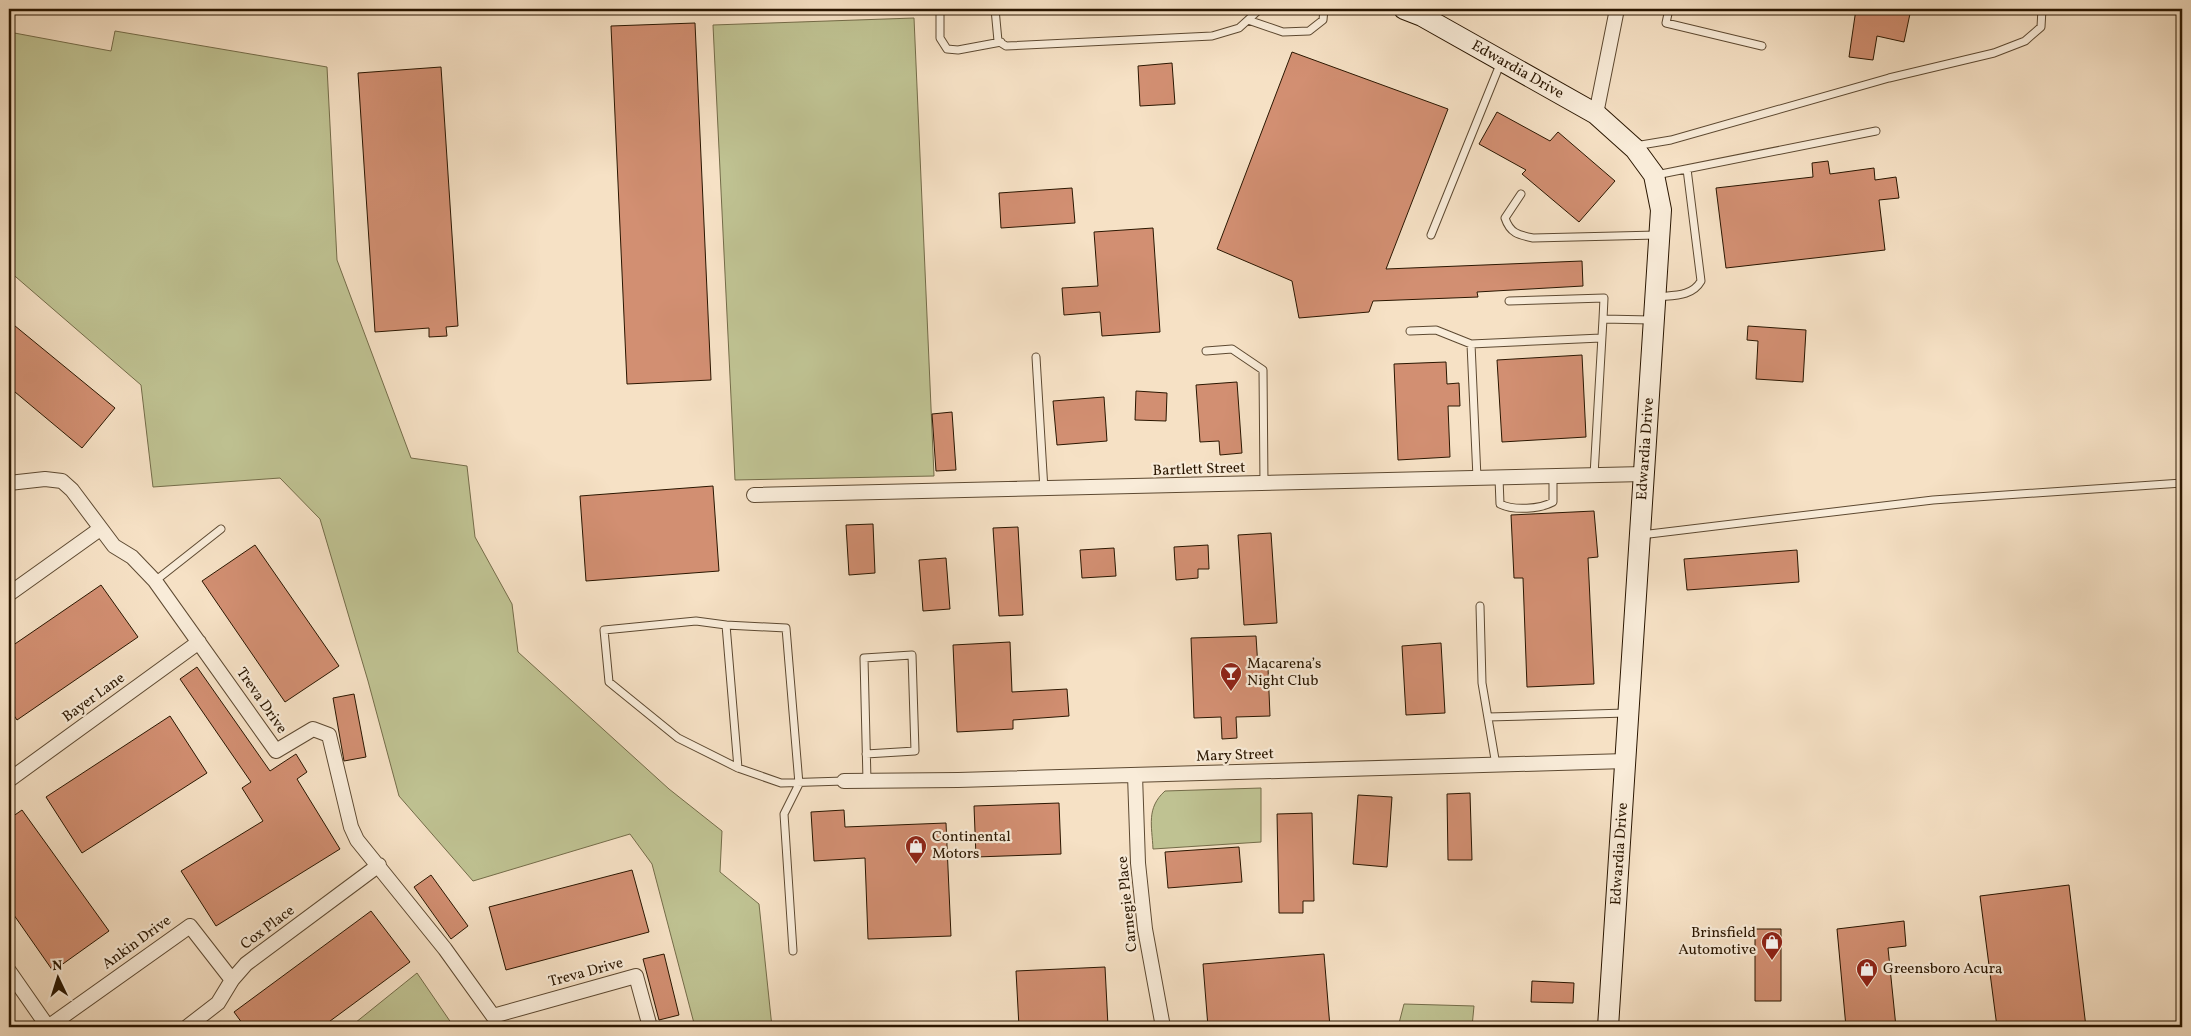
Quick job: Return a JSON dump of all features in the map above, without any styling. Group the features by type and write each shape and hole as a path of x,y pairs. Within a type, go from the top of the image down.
{"main road":[{"name":"Edwardia Drive","path":"1417,11 1596,114 1633,147 1654,176 1661,210 1608,1027"}],"street":[{"path":"1596,114 1617,9"},
{"name":"Bartlett Street","path":"754,495 1044,490 1644,474"},
{"name":"Treva Drive","path":"9,483 46,479 62,481 72,490 114,546 132,557 156,580 276,751 313,729 330,736 351,828 357,840 445,948 497,1022 636,976 650,1027"},
{"path":"9,594 100,529"},
{"name":"Bayer Lane","path":"9,780 199,642"},
{"name":"Mary Street","path":"844,781 1135,775 1626,760"},
{"name":"Carnegie Place","path":"1135,775 1138,863 1145,929 1163,1027"},
{"name":"Cox Place","path":"187,1027 218,1003 232,980 246,964 379,865"},
{"name":"Ankin Drive","path":"9,971 48,1027 190,926 232,980"}],"lane":[{"path":"940,9 940,38 947,49 958,50 1001,42"},
{"path":"995,9 998,41 1006,46 1206,36 1239,28 1260,9"},
{"path":"1248,20 1283,32 1309,31 1323,20 1324,9"},
{"path":"1669,9 1666,23 1762,46"},
{"path":"1633,147 1671,140 1889,78 1994,53 2026,41 2041,27 2042,9"},
{"path":"1431,235 1502,61"},
{"path":"1654,176 1876,131"},
{"path":"1656,297 1685,294 1697,289 1701,281 1702,272 1687,169"},
{"path":"1521,194 1505,218 1508,227 1517,235 1533,238 1660,235"},
{"path":"1509,301 1604,298 1594,475"},
{"path":"1603,319 1654,320"},
{"path":"1410,331 1436,330 1472,344 1602,338"},
{"path":"1472,344 1476,478"},
{"path":"1206,351 1232,349 1263,370 1264,484"},
{"path":"1036,357 1044,490"},
{"path":"1499,478 1500,504 1506,507 1528,507 1545,506 1553,502 1554,476"},
{"path":"1640,536 1933,500 2182,483"},
{"path":"156,580 222,529"},
{"path":"1480,606 1482,682 1496,765"},
{"path":"793,952 784,814 799,784 786,628 726,625 696,621 604,630 609,682 678,738 738,768 781,783 799,784 844,781"},
{"path":"726,625 738,768"},
{"path":"866,754 915,751 912,655 864,658 866,754 867,781"},
{"path":"1488,717 1629,713"}],"green space":[{"path":"914,18 934,476 735,480 713,25"},
{"path":"115,31 327,67 337,260 411,458 467,466 475,537 512,604 518,652 669,789 722,831 720,872 759,904 772,1027 695,1027 652,864 630,834 473,881 399,796 368,681 320,519 280,478 153,487 141,385 9,271 9,32 111,51"},
{"path":"1261,788 1261,842 1153,849 1151,825 1153,811 1159,797 1165,791"},
{"path":"417,973 454,1027 350,1027"},
{"path":"1404,1004 1474,1006 1472,1027 1398,1027"}],"building":[{"path":"1856,9 1911,9 1904,42 1877,36 1873,60 1849,57"},
{"path":"695,23 711,380 627,384 611,26"},
{"path":"1292,52 1448,109 1386,269 1582,261 1583,286 1477,292 1478,297 1373,301 1369,312 1299,318 1292,281 1217,249"},
{"path":"1172,63 1175,104 1140,106 1138,66"},
{"path":"441,67 458,326 446,327 447,336 429,337 429,328 375,332 358,73"},
{"path":"1497,112 1550,141 1558,132 1615,181 1579,222 1522,174 1526,170 1479,144"},
{"path":"1828,161 1830,174 1874,168 1875,180 1896,177 1899,198 1879,200 1885,250 1726,268 1716,188 1813,177 1812,163"},
{"path":"1072,188 1075,223 1001,228 999,193"},
{"path":"1153,228 1160,332 1102,336 1100,312 1064,315 1062,288 1098,286 1094,232"},
{"path":"9,321 115,408 82,448 9,387"},
{"path":"1748,326 1806,330 1803,382 1756,379 1758,341 1747,340"},
{"path":"1582,355 1586,437 1502,442 1497,360"},
{"path":"1446,362 1447,384 1459,383 1460,406 1448,406 1450,457 1398,460 1394,364"},
{"path":"1237,382 1242,453 1220,455 1219,441 1200,442 1196,385"},
{"path":"1136,391 1167,393 1166,421 1135,420"},
{"path":"1104,397 1107,441 1057,445 1053,401"},
{"path":"952,412 956,470 936,471 932,414"},
{"path":"713,486 719,571 586,581 580,496"},
{"path":"1594,511 1598,557 1588,558 1594,684 1527,687 1523,578 1514,578 1511,515"},
{"path":"873,524 875,573 849,575 846,525"},
{"path":"1018,527 1023,615 999,616 993,528"},
{"path":"1271,533 1277,623 1244,625 1238,535"},
{"path":"255,545 339,666 285,702 202,581"},
{"path":"1208,545 1209,569 1198,569 1198,578 1176,580 1174,547"},
{"path":"1114,548 1116,576 1082,578 1080,550"},
{"path":"1797,550 1799,582 1687,590 1684,559"},
{"path":"946,558 950,609 923,611 919,560"},
{"path":"101,585 138,637 17,720 9,708 9,648"},
{"name":"Macarena’s Night Club","path":"1256,636 1258,668 1268,668 1270,716 1236,717 1237,738 1222,739 1221,717 1194,718 1191,638"},
{"path":"1010,642 1012,692 1067,689 1069,716 1013,720 1013,729 957,732 953,645"},
{"path":"1441,643 1445,713 1406,715 1402,646"},
{"path":"197,667 270,771 296,754 307,772 297,779 340,849 216,926 181,871 263,821 242,788 251,782 180,679"},
{"path":"354,694 366,757 344,761 333,698"},
{"path":"170,716 207,773 82,853 46,797"},
{"path":"1470,793 1472,860 1448,860 1447,794"},
{"path":"1358,795 1392,797 1387,867 1353,864"},
{"path":"1059,803 1061,854 976,857 974,806"},
{"path":"22,810 109,931 53,971 9,908 9,819"},
{"path":"844,810 845,827 946,823 951,936 868,939 865,858 814,861 811,812"},
{"path":"1312,813 1314,901 1303,901 1303,913 1279,913 1277,814"},
{"path":"1239,847 1242,882 1168,888 1165,852"},
{"path":"632,870 649,932 506,970 489,907"},
{"path":"431,875 468,926 451,939 414,887"},
{"path":"2069,885 2086,1027 1997,1027 1980,896"},
{"path":"371,911 410,962 322,1027 245,1027 234,1012"},
{"name":"Greensboro Acura","path":"1904,921 1906,946 1888,948 1896,1027 1846,1027 1837,929"},
{"path":"1755,929 1781,929 1781,1001 1755,1001"},
{"path":"664,954 679,1015 659,1020 643,959"},
{"path":"1324,954 1330,1027 1208,1027 1203,964"},
{"path":"1105,967 1108,1026 1019,1027 1016,971"},
{"path":"1532,981 1574,983 1573,1003 1531,1002"}],"place":[{"name":"Macarena’s Night Club","path":"1231,692"},
{"name":"Continental Motors","path":"916,865"},
{"name":"Brinsfield Automotive","path":"1772,961"},
{"name":"Greensboro Acura","path":"1867,988"}]}
